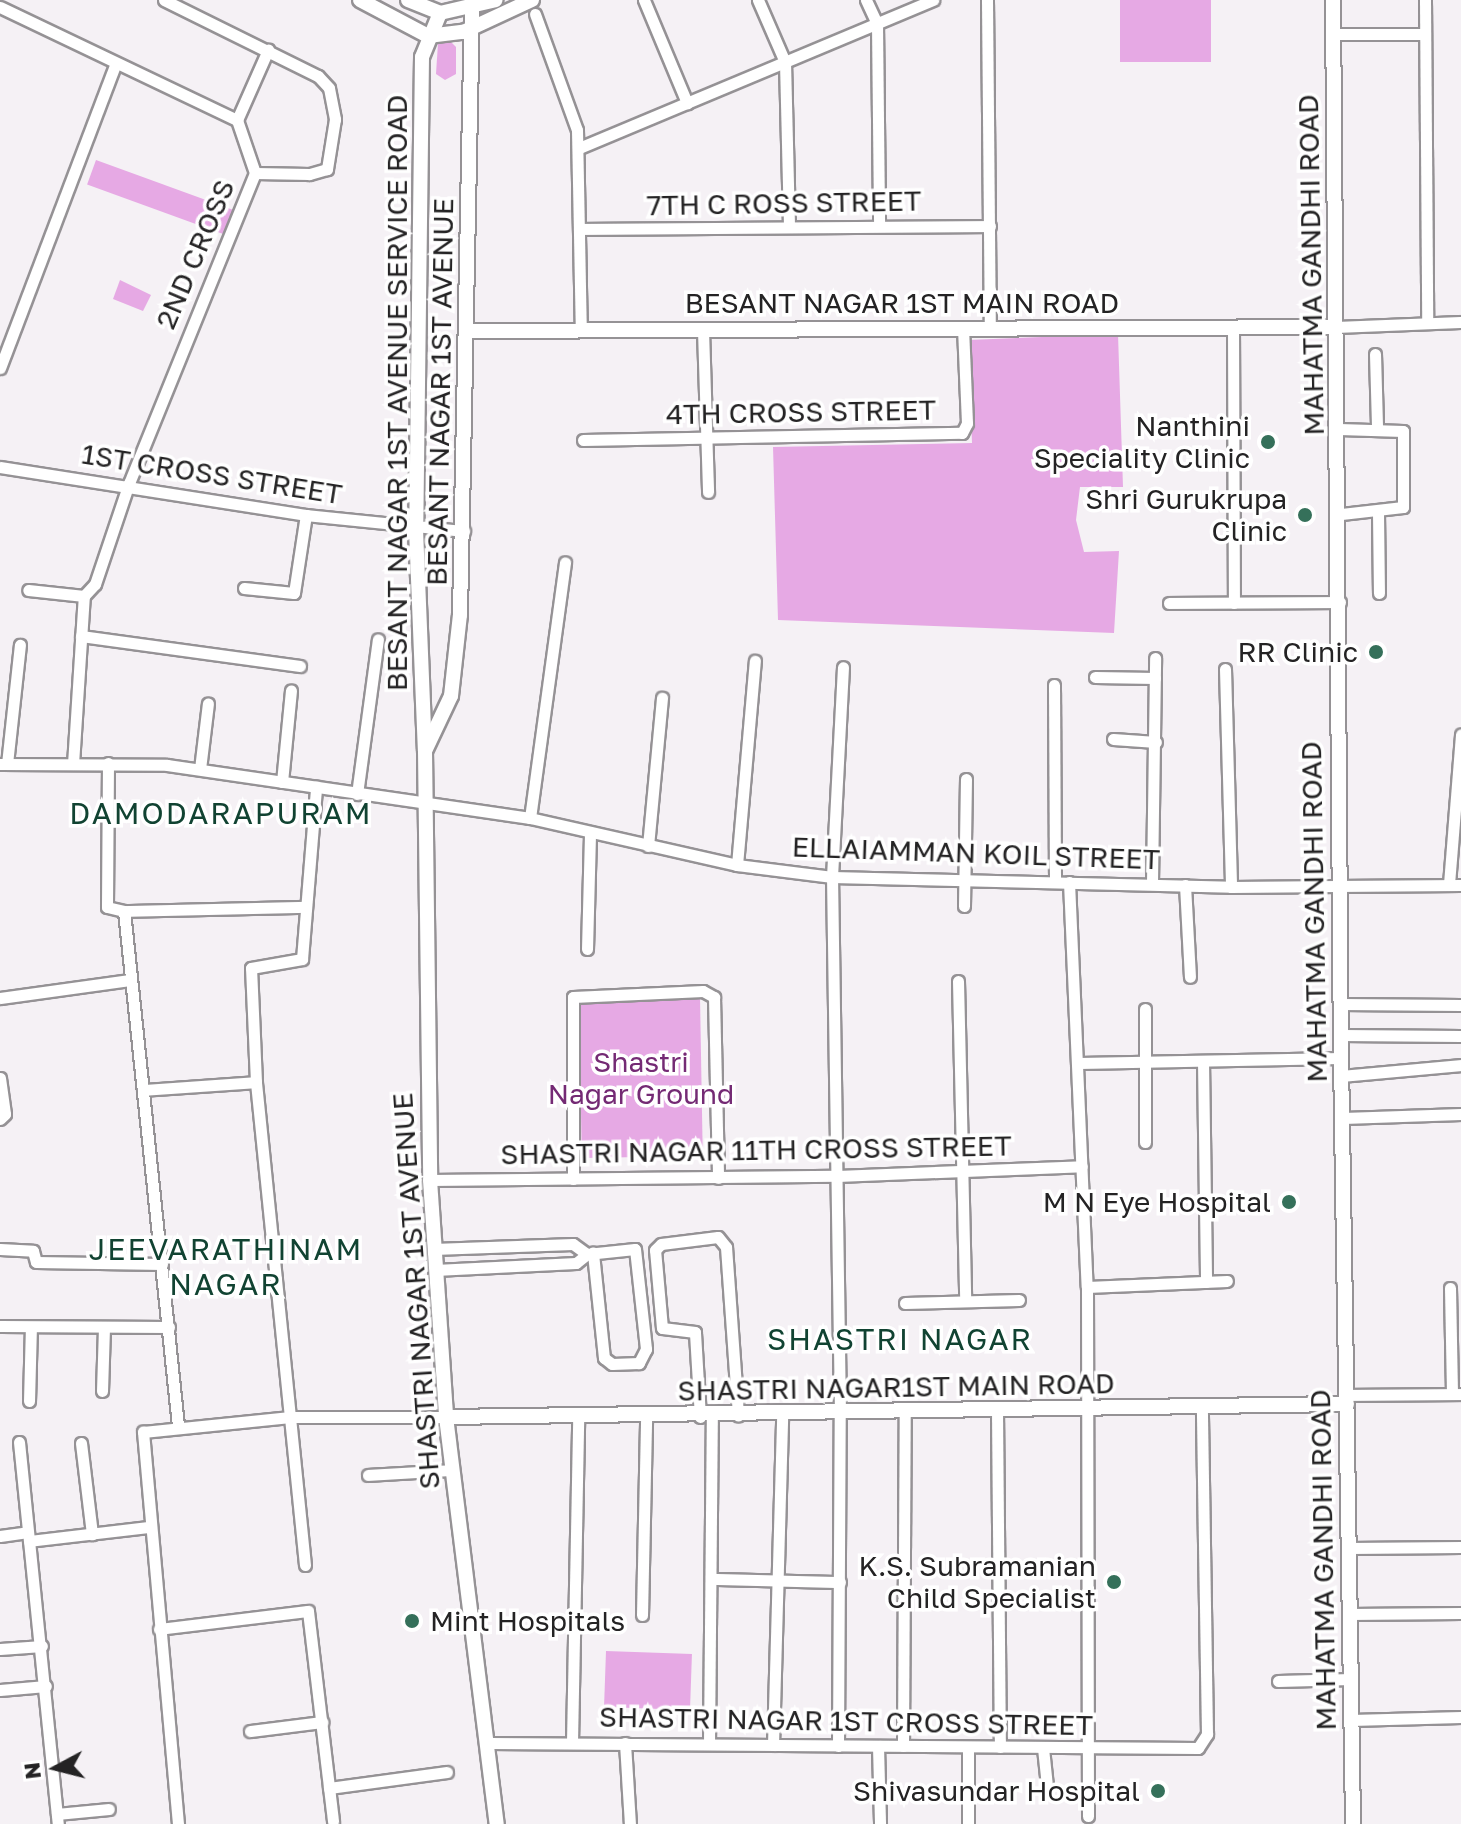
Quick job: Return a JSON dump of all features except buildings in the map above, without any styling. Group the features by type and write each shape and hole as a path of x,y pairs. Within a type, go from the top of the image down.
{"street":[{"path":"164,0 268,50 324,82 335,119 327,169 309,174 255,173"},
{"path":"360,0 428,36 473,28 534,7 567,92 579,148 581,330"},
{"path":"408,0 440,13 483,5"},
{"path":"644,0 687,103"},
{"path":"758,0 785,62 789,227"},
{"path":"866,0 877,24 879,226"},
{"path":"579,148 933,0"},
{"path":"987,0 990,328"},
{"name":"MAHATMA GANDHI ROAD","path":"1333,0 1335,327 1341,514 1341,1076 1353,1824"},
{"path":"1425,0 1427,322"},
{"name":"BESANT NAGAR 1ST AVENUE","path":"425,751 451,696 464,531 473,28 483,5"},
{"path":"0,7 237,120 268,50"},
{"name":"BESANT NAGAR 1ST AVENUE SERVICE ROAD","path":"425,751 416,529 422,57 440,13"},
{"path":"1333,34 1425,34"},
{"path":"0,366 116,63"},
{"name":"2ND CROSS","path":"84,596 97,581 129,483 255,173 237,120"},
{"name":"7TH C ROSS STREET","path":"580,229 990,226"},
{"path":"1335,327 1461,322"},
{"path":"1233,327 1234,603"},
{"name":"BESANT NAGAR 1ST MAIN ROAD","path":"468,331 1335,327"},
{"name":"4TH CROSS STREET","path":"583,440 962,433 967,423 963,328"},
{"path":"703,330 708,492"},
{"path":"1375,354 1377,427"},
{"path":"1339,429 1400,428 1403,446 1403,507 1378,513 1341,514"},
{"name":"1ST CROSS STREET","path":"0,467 129,483 306,515 416,529 464,531"},
{"path":"1378,513 1379,593"},
{"path":"244,588 294,593 306,515"},
{"path":"530,818 565,562"},
{"path":"28,590 84,596 73,764"},
{"path":"1169,603 1340,602"},
{"path":"81,636 300,666"},
{"path":"357,794 378,639"},
{"path":"4,764 20,645"},
{"path":"1152,883 1155,658"},
{"path":"737,865 755,661"},
{"path":"838,1746 840,1414 832,877 843,667"},
{"path":"1225,669 1231,887"},
{"path":"1095,677 1155,678"},
{"path":"1054,685 1055,882"},
{"path":"282,782 291,690"},
{"path":"648,846 662,698"},
{"path":"200,769 208,703"},
{"path":"1455,884 1461,734"},
{"path":"1113,739 1156,742"},
{"name":"SHASTRI NAGAR 1ST AVENUE","path":"425,751 433,1249 446,1417 497,1824"},
{"path":"108,763 106,905 124,911 303,907"},
{"name":"ELLAIAMMAN KOIL STREET","path":"4,764 108,763 200,769 530,818 737,865 832,877 1231,887 1455,884"},
{"path":"964,906 966,779"},
{"path":"305,1565 256,1082 252,965 302,959 303,907 316,787"},
{"path":"587,949 590,832"},
{"path":"1069,882 1087,1287 1088,1816"},
{"path":"1185,885 1190,977"},
{"path":"124,911 178,1426"},
{"path":"0,998 130,980"},
{"path":"958,981 965,1300"},
{"path":"573,1179 573,997 712,993 718,1178"},
{"path":"1341,1004 1461,1005"},
{"path":"1145,1009 1145,1142"},
{"path":"1341,1035 1461,1036"},
{"path":"1079,1063 1341,1058"},
{"path":"1203,1061 1206,1282"},
{"path":"1341,1076 1461,1065"},
{"path":"0,1078 5,1114 0,1119"},
{"path":"143,1090 256,1082"},
{"path":"1343,1118 1461,1114"},
{"name":"SHASTRI NAGAR 11TH CROSS STREET","path":"430,1180 837,1176 1082,1166"},
{"path":"709,1744 713,1579 706,1417 695,1332 662,1328 655,1250 661,1244 718,1237 726,1247 738,1416"},
{"path":"433,1249 573,1244 590,1253 636,1250 646,1349 639,1363 612,1364 604,1358 590,1253"},
{"path":"0,1249 33,1251 36,1262 162,1264"},
{"path":"435,1270 576,1263 590,1253"},
{"path":"1087,1287 1227,1281"},
{"path":"1347,1400 1457,1394 1450,1288"},
{"path":"905,1303 1019,1300"},
{"path":"0,1326 169,1327"},
{"path":"29,1401 31,1327"},
{"path":"102,1391 104,1328"},
{"name":"SHASTRI NAGAR1ST MAIN ROAD","path":"446,1417 782,1416 1202,1408 1347,1400"},
{"name":"SHASTRI NAGAR 1ST CROSS STREET","path":"489,1743 1043,1748 1202,1746 1207,1734 1202,1408"},
{"path":"997,1411 1000,1747"},
{"path":"903,1746 905,1413"},
{"path":"773,1745 782,1416"},
{"path":"178,1824 141,1437 147,1431 178,1426 290,1417 446,1417"},
{"path":"572,1742 578,1417"},
{"path":"642,1615 646,1417"},
{"path":"19,1442 42,1646 57,1819 109,1809"},
{"path":"81,1443 92,1534"},
{"path":"368,1475 453,1470"},
{"path":"0,1536 92,1534 149,1527"},
{"path":"1349,1548 1461,1547"},
{"path":"713,1579 840,1582"},
{"path":"159,1629 308,1611 333,1822"},
{"path":"1349,1614 1461,1613"},
{"path":"0,1649 42,1646"},
{"path":"1278,1681 1351,1679"},
{"path":"0,1690 46,1686"},
{"path":"1351,1720 1461,1717"},
{"path":"250,1731 322,1722"},
{"path":"625,1743 630,1824"},
{"path":"878,1746 880,1824"},
{"path":"968,1747 968,1824"},
{"path":"1043,1748 1047,1786"},
{"path":"329,1788 447,1772"}],"green space":[{"path":"1120,0 1211,0 1211,62 1120,62"},
{"path":"448,39 456,47 456,74 445,80 436,74 438,43"},
{"path":"96,160 234,210 225,235 87,184"},
{"path":"120,280 151,295 143,311 113,299"},
{"path":"1118,334 1123,487 1080,487 1076,520 1084,552 1119,551 1114,633 778,620 773,447 972,443 968,340"},
{"name":"Shastri Nagar Ground","path":"700,997 703,1156 582,1158 579,999"},
{"path":"606,1651 692,1654 690,1710 604,1707"}],"place":[{"name":"Nanthini Speciality Clinic","path":"1268,442"},
{"name":"Shri Gurukrupa Clinic","path":"1305,515"},
{"name":"RR Clinic","path":"1376,652"},
{"name":"M N Eye Hospital","path":"1289,1202"},
{"name":"K.S. Subramanian Child Specialist","path":"1114,1582"},
{"name":"Mint Hospitals","path":"412,1621"},
{"name":"Shivasundar Hospital","path":"1158,1791"}],"district":[{"name":"DAMODARAPURAM","path":"221,813"},
{"name":"JEEVARATHINAM NAGAR","path":"226,1266"},
{"name":"SHASTRI NAGAR","path":"900,1339"}]}
